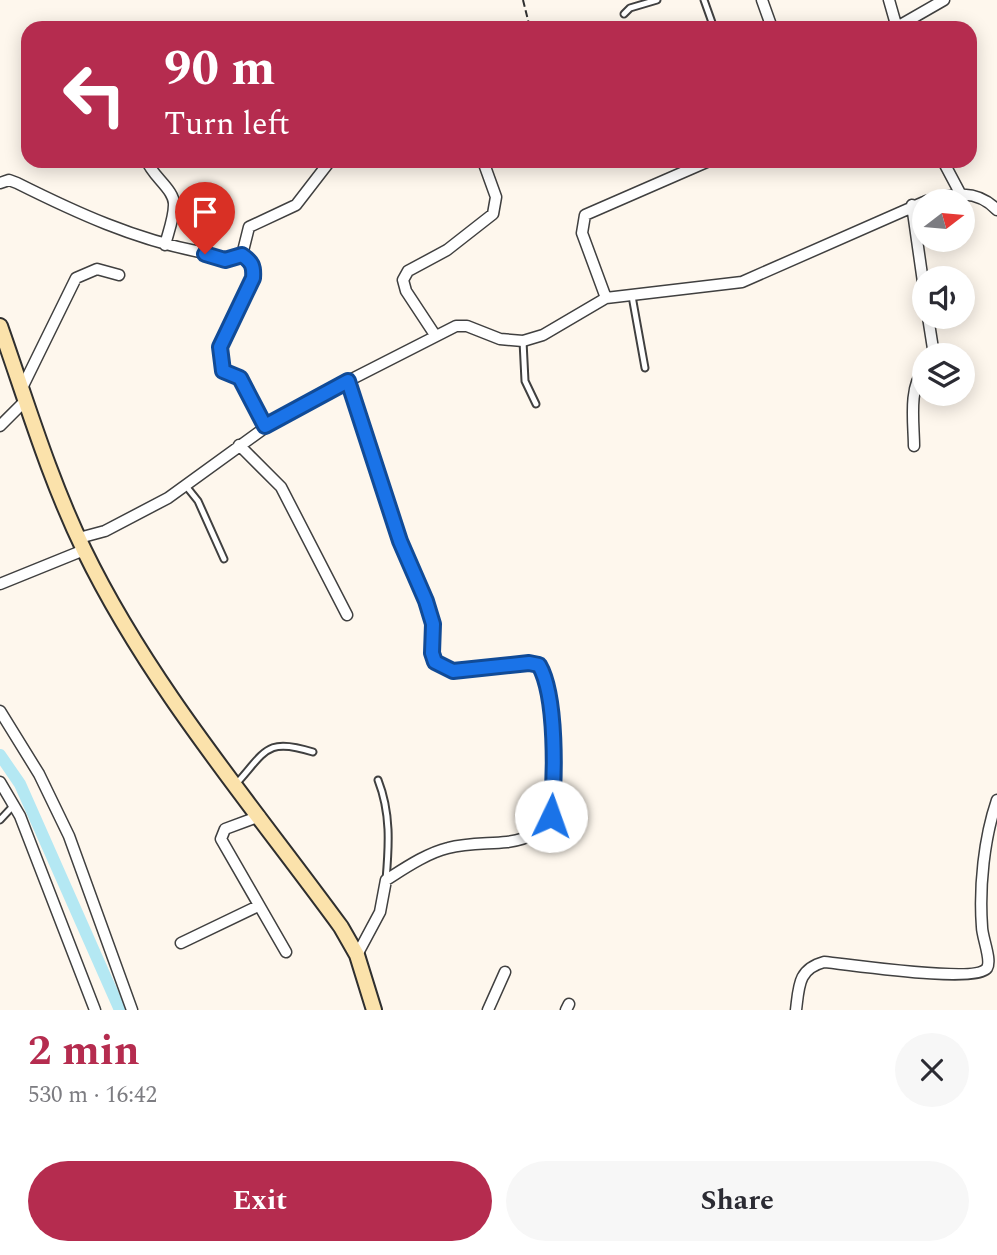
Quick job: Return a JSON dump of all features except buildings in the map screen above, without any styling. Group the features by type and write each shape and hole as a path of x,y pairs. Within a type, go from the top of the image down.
{"main road":[{"path":"1,333 82,544 142,653 357,955 374,1010"}],"street":[{"path":"762,0 770,21"},
{"path":"889,0 895,21"},
{"path":"909,21 944,0"},
{"path":"150,168 171,194 175,205 165,245"},
{"path":"242,255 249,227 296,205 325,168"},
{"path":"435,334 406,291 403,280 408,271 447,250 493,214 496,197 486,168"},
{"path":"606,298 582,233 585,215 693,168"},
{"path":"947,168 958,189"},
{"path":"0,183 9,180 17,183 104,225 165,245 225,260 242,255"},
{"path":"975,195 997,210"},
{"path":"0,584 82,544 186,486 265,426 435,334 456,326 467,326 499,339 523,341 543,335 606,298 742,282 912,205"},
{"path":"242,255 251,261 253,278 220,347 219,358 223,371 240,378 265,426"},
{"path":"0,426 24,394 76,278 97,269 119,275"},
{"path":"348,381 395,529 426,601 433,624 432,653 435,662 453,671 529,663 539,665 548,686 553,799 551,816 545,826 524,839 447,848 386,880 380,912 357,955"},
{"path":"914,446 915,406"},
{"path":"239,445 281,487 347,615"},
{"path":"0,711 39,774 64,825 132,1010"},
{"path":"0,782 14,805 95,1010"},
{"path":"796,1010 801,976 809,966 824,962 956,975 980,974 986,969 989,963 982,936 980,890 997,800"},
{"path":"260,816 225,829 221,835 229,856 286,952"},
{"path":"181,943 258,905"},
{"path":"488,1010 505,972"}],"lane":[{"path":"624,14 630,8 657,0"},
{"path":"704,0 712,21"},
{"path":"632,296 645,368"},
{"path":"523,341 524,381 536,404"},
{"path":"186,486 198,501 224,559"},
{"path":"236,784 269,748 286,745 313,752"},
{"path":"378,780 389,824 386,880"},
{"path":"0,820 14,805"}],"path":[{"path":"523,0 528,21"}],"waterway":[{"path":"0,755 20,784 120,1010"}],"route":[{"path":"205,254 225,260 242,255 251,261 254,268 253,278 220,347 219,358 223,371 240,378 265,426 348,381 400,541 426,601 433,624 432,653 435,662 453,671 529,663 539,665 548,686 553,757 551,816"}]}
